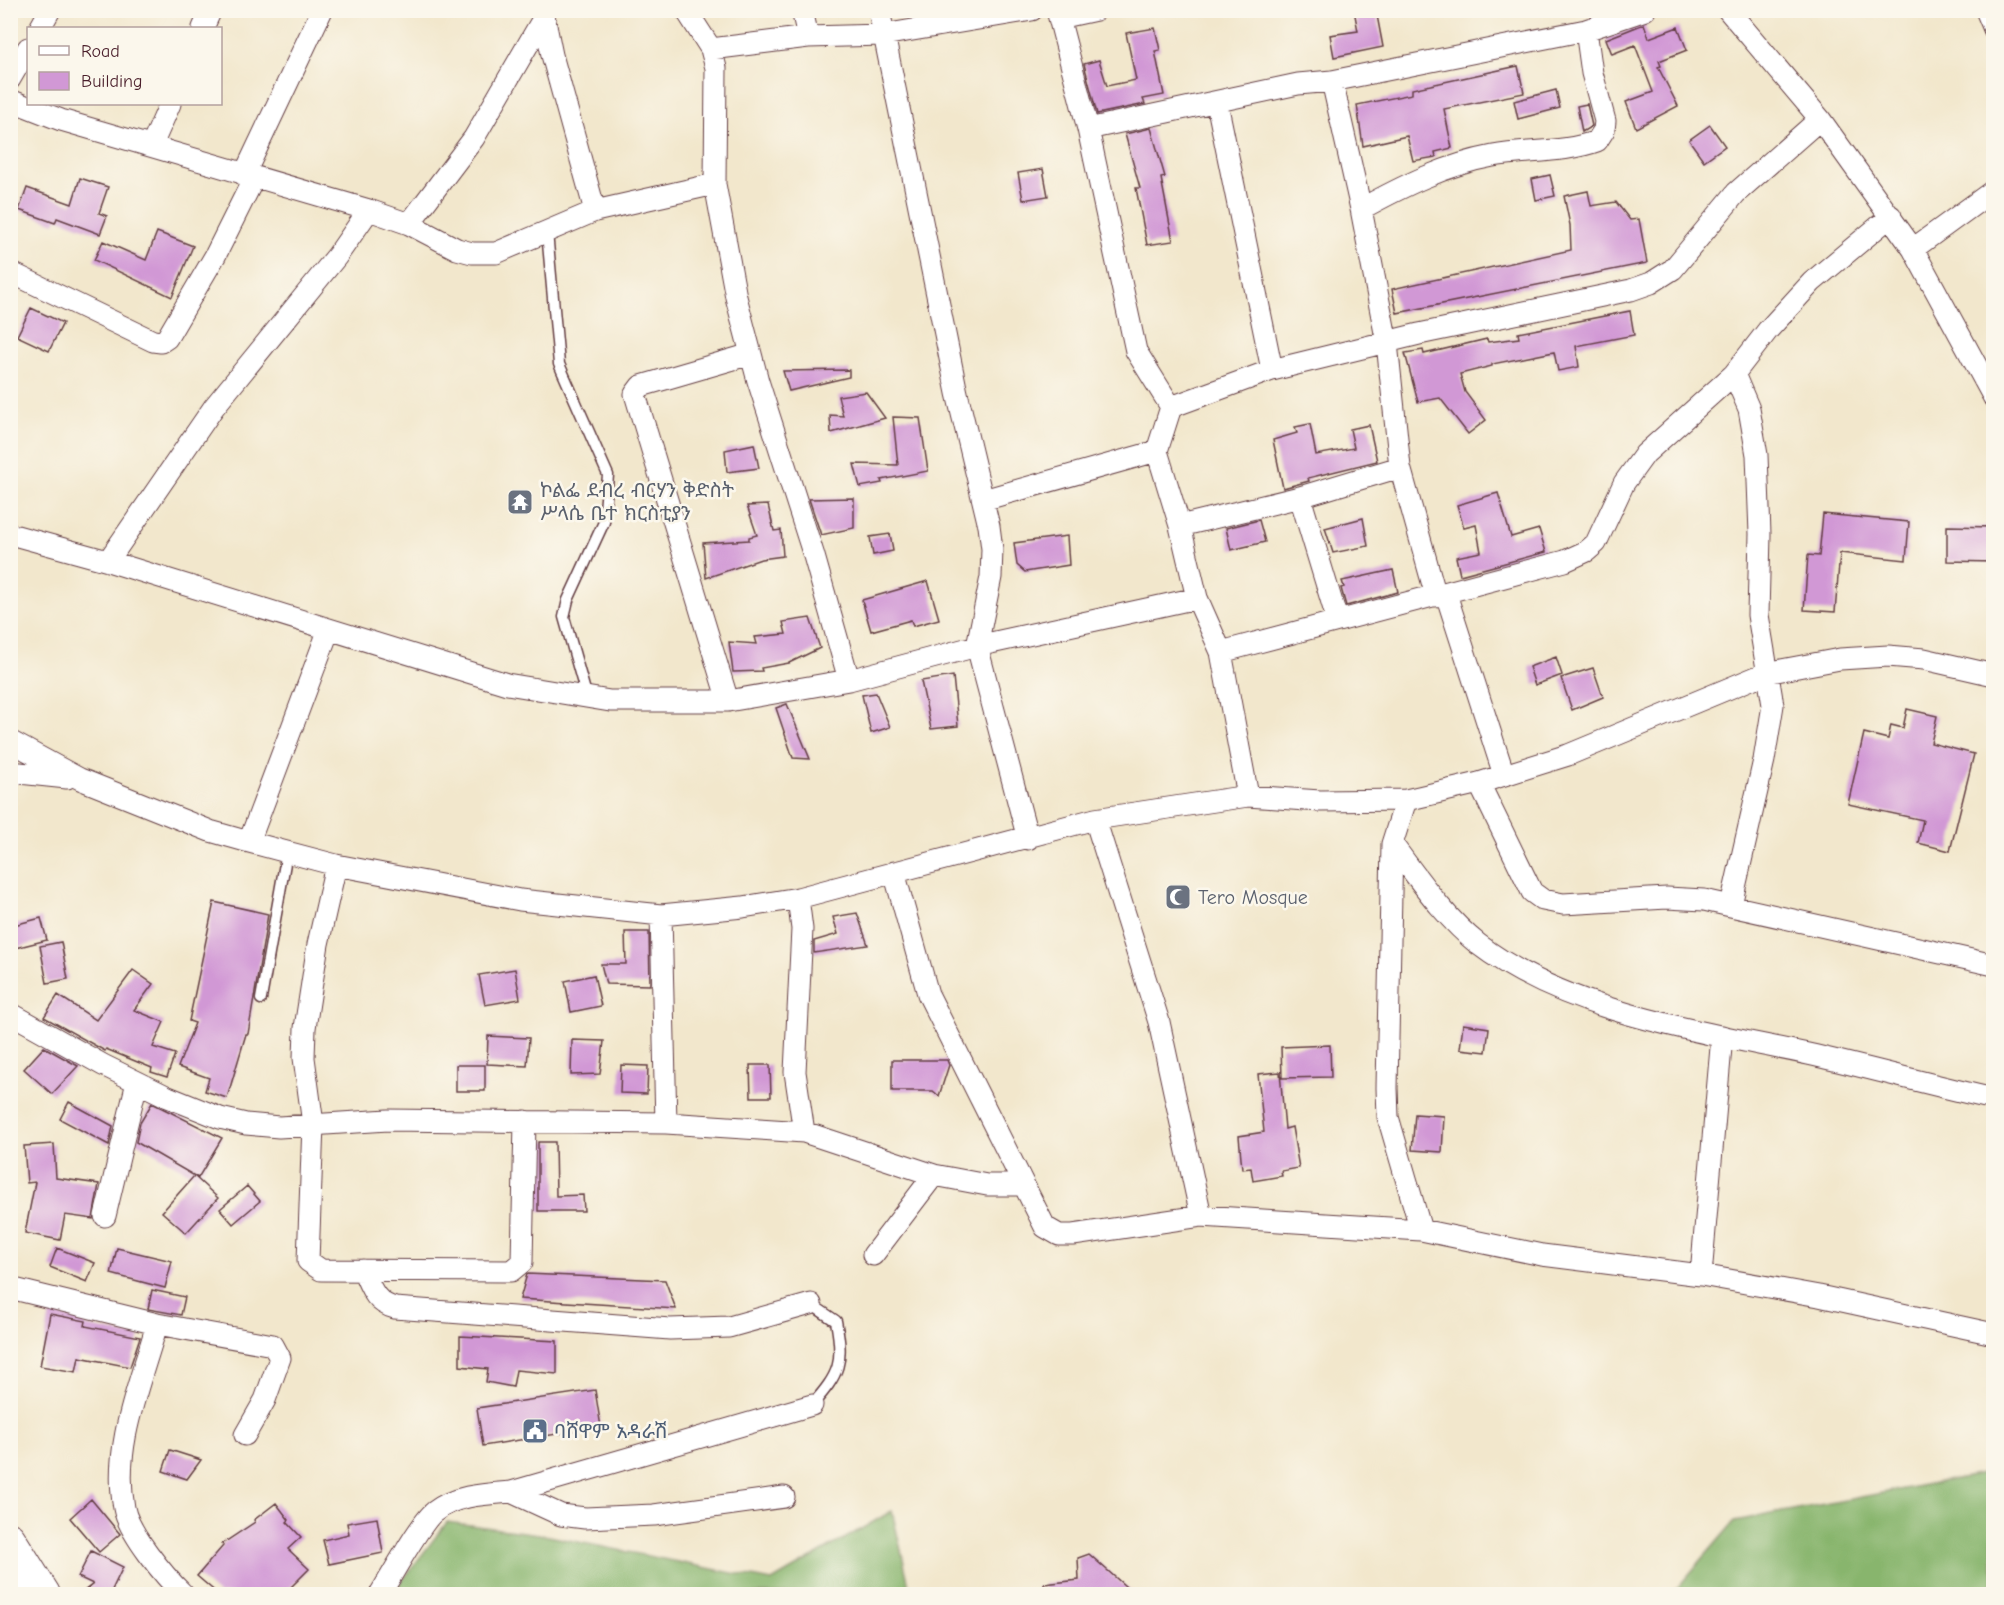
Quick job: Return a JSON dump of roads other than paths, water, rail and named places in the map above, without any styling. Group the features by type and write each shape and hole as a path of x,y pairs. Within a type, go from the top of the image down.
{"main road":[{"path":"15,1554 45,1594"},
{"path":"10,1590 14,1594"}],"street":[{"path":"41,27 50,10"},
{"path":"203,27 211,10"},
{"path":"10,272 153,341 161,342 167,338 215,256 322,10"},
{"path":"686,10 711,49 718,89 715,184 736,297 849,680"},
{"path":"802,10 808,37"},
{"path":"879,10 957,393 992,549 991,577 977,646 1028,839"},
{"path":"711,49 808,37 883,34 1032,10"},
{"path":"1096,10 1058,14 1088,129 1136,351 1171,407 1157,451 1180,526 1197,598 1221,652 1248,796"},
{"path":"1088,129 1299,84 1332,81 1586,30 1645,10"},
{"path":"1728,10 1820,119 1891,216 1913,249 1994,398"},
{"path":"1986,10 1994,29"},
{"path":"544,14 552,55 595,212"},
{"path":"409,224 474,138 544,14"},
{"path":"1361,209 1417,179 1449,168 1492,156 1565,148 1597,141 1604,130 1605,121 1592,73 1586,30"},
{"path":"10,78 27,50"},
{"path":"1332,81 1361,209 1387,343 1400,467 1441,595 1504,775"},
{"path":"10,100 61,120 369,210 409,224 457,249 484,254 514,247 595,212 715,184"},
{"path":"1217,103 1272,370"},
{"path":"152,146 170,105"},
{"path":"1171,407 1272,370 1630,290 1663,277 1684,256 1736,193 1820,119"},
{"path":"1913,249 1994,190"},
{"path":"108,561 214,408 337,256 369,210"},
{"path":"1221,652 1337,619 1441,595 1565,561 1587,551 1602,532 1624,483 1645,454 1734,374 1768,330 1812,282 1891,216"},
{"path":"728,701 635,394 641,386 751,354"},
{"path":"1731,905 1771,725 1772,698 1758,615 1760,534 1757,455 1749,409 1734,374"},
{"path":"982,500 1157,451"},
{"path":"1180,526 1300,497 1400,467"},
{"path":"1300,497 1337,619"},
{"path":"10,534 108,561 507,684 610,701 728,701 849,680 977,646 1197,598"},
{"path":"249,842 329,629"},
{"path":"10,741 80,779 210,831 249,842 336,865 520,900 661,915 743,907 798,898 1028,839 1095,819 1248,796 1320,801 1406,800 1479,783 1568,755 1766,673 1840,659 1888,656 1924,659 1994,675"},
{"path":"10,772 80,779"},
{"path":"1479,783 1532,892 1543,900 1563,904 1667,898 1704,900 1994,965"},
{"path":"1406,800 1392,844 1386,1088 1388,1117 1421,1230"},
{"path":"1095,819 1159,1022 1201,1216"},
{"path":"1392,844 1460,927 1479,945 1538,980 1596,1003 1722,1036 1994,1099"},
{"path":"336,865 318,944 305,1028 304,1058 313,1124 308,1261 321,1270 511,1271 518,1268 522,1262 525,1121"},
{"path":"894,872 928,994 1046,1227 1059,1235 1073,1235 1201,1216 1421,1230 1542,1255 1701,1275 1818,1296 1994,1334"},
{"path":"798,898 802,929 795,1072 804,1132"},
{"path":"661,915 666,1123"},
{"path":"10,1012 137,1082 220,1118 246,1124 279,1127 388,1120 666,1123 804,1132 934,1175 987,1185 1024,1185"},
{"path":"1701,1275 1722,1036"},
{"path":"105,1216 137,1082"},
{"path":"873,1255 934,1175"},
{"path":"363,1270 376,1298 383,1305 395,1308 518,1318 670,1329 729,1327 811,1304"},
{"path":"10,1288 157,1324 273,1345 280,1358 265,1400 245,1435"},
{"path":"157,1324 121,1454 124,1510 154,1563 183,1594"},
{"path":"380,1594 432,1513 448,1503 475,1495 511,1492 812,1405"},
{"path":"511,1492 561,1515 585,1518 654,1515 784,1497"}],"lane":[{"path":"547,232 559,364 608,475 604,522 568,600 564,617 587,698"},
{"path":"261,999 287,852"},
{"path":"811,1304 836,1321 842,1353 830,1384 812,1405"}],"place":[{"name":"ኮልፌ ደብረ ብርሃን ቅድስት ሥላሴ ቤተ ክርስቲያን","path":"520,502"},
{"name":"Tero Mosque","path":"1178,897"},
{"name":"ባሸዋም አዳራሽ","path":"535,1431"}]}
